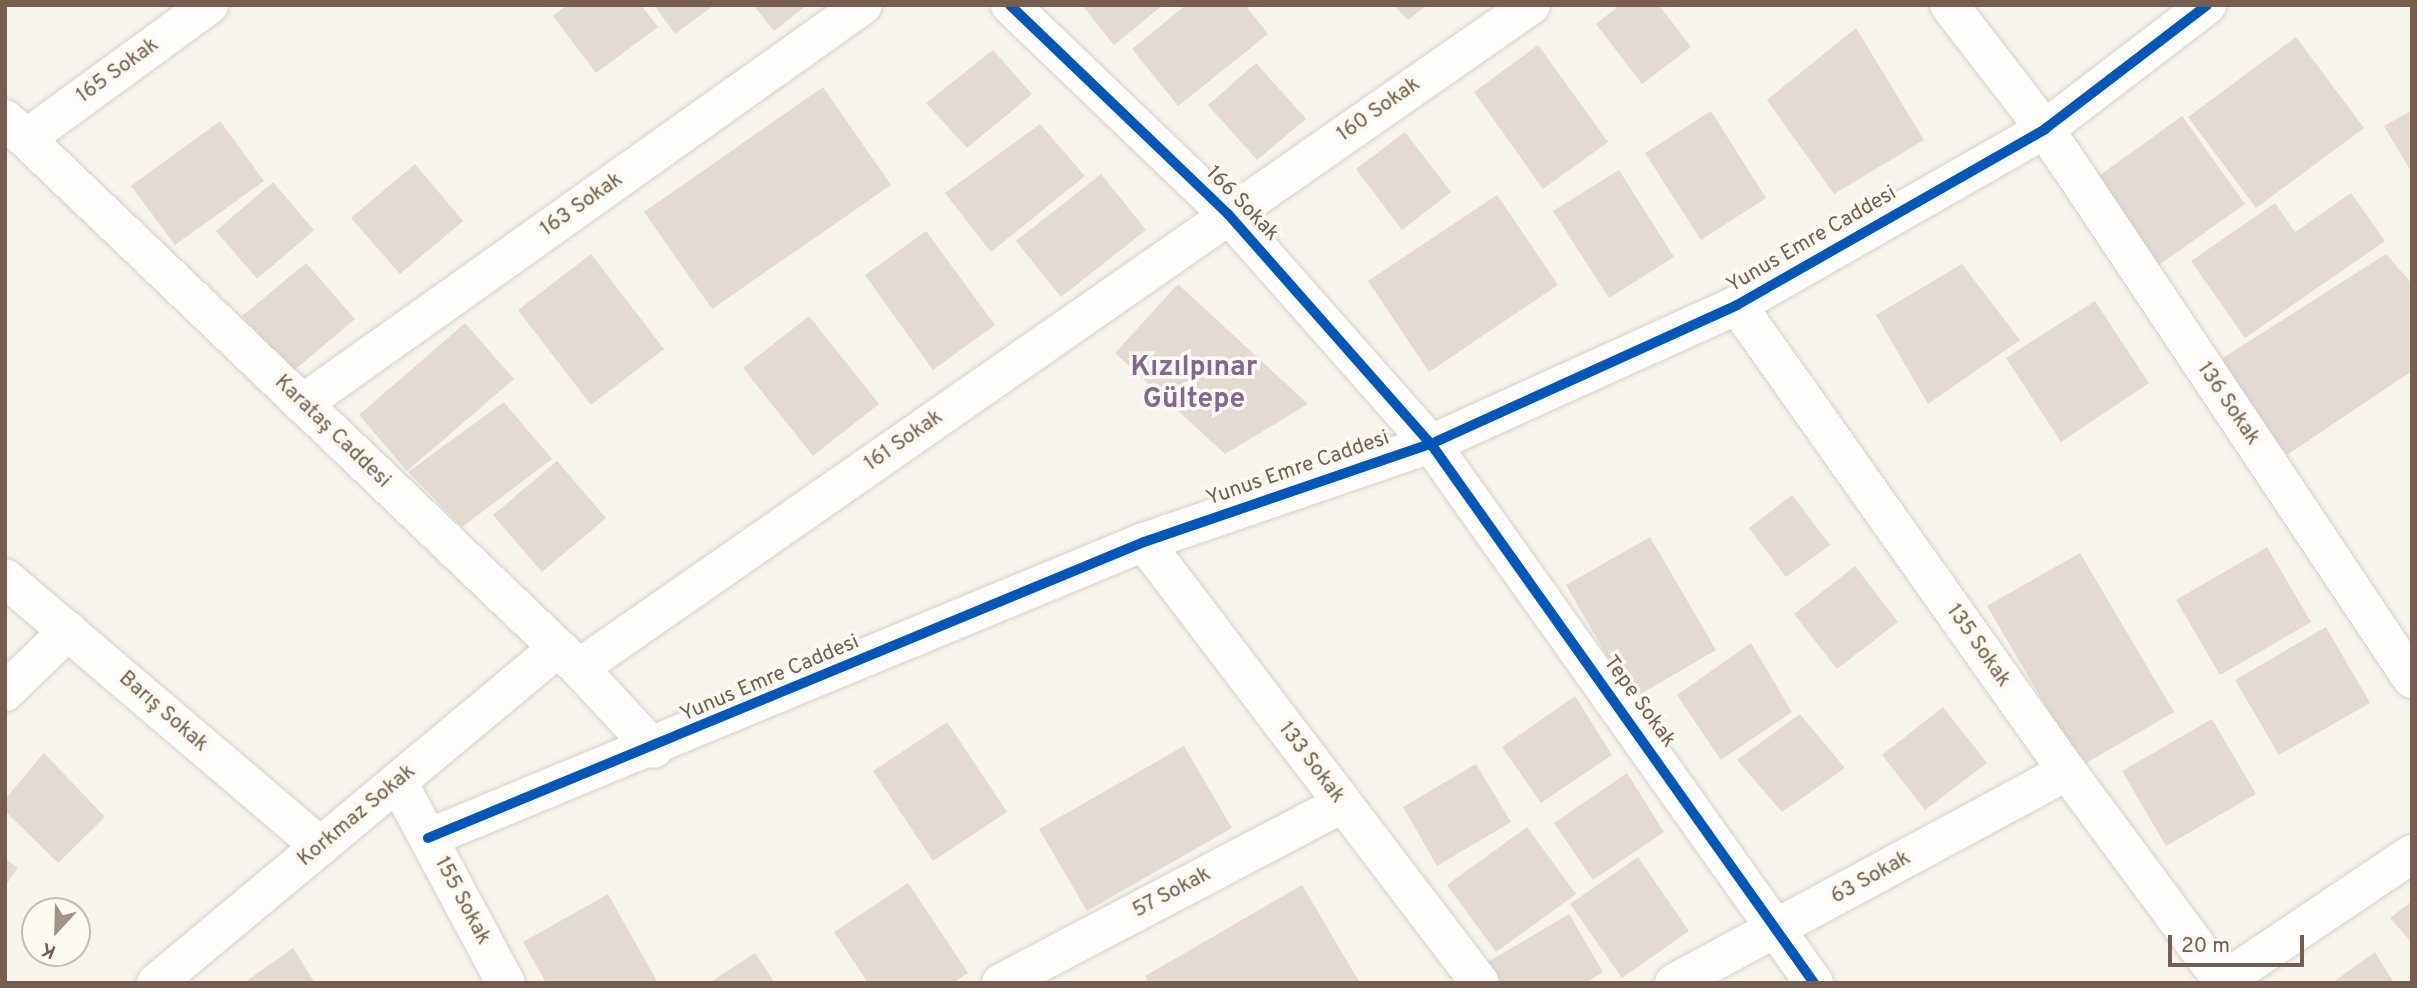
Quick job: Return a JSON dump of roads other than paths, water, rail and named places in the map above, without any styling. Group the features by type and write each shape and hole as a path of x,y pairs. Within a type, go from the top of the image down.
{"street":[{"name":"165 Sokak","path":"16,128 209,5"},
{"name":"163 Sokak","path":"302,404 863,5"},
{"name":"166 Sokak","path":"1010,5 1228,214 1431,444"},
{"name":"160 Sokak","path":"1228,214 1531,5"},
{"name":"136 Sokak","path":"1950,5 2045,129 2412,679"},
{"name":"Yunus Emre Caddesi","path":"428,838 654,749 1144,542 1431,444 1737,305 2045,129 2207,5"},
{"name":"Karataş Caddesi","path":"16,128 568,658 654,749"},
{"name":"161 Sokak","path":"568,658 1228,214"},
{"name":"135 Sokak","path":"1737,305 2067,771 2224,982"},
{"name":"Tepe Sokak","path":"1431,444 1814,983"},
{"name":"133 Sokak","path":"1144,542 1479,983"},
{"name":"Barış Sokak","path":"5,578 320,846"},
{"path":"5,692 68,631"},
{"name":"Korkmaz Sokak","path":"156,983 398,782 568,658"},
{"name":"63 Sokak","path":"1674,983 2067,771"},
{"name":"155 Sokak","path":"398,782 506,983"},
{"name":"57 Sokak","path":"1001,983 1342,804"},
{"path":"2224,982 2412,854"}],"district":[{"name":"Kızılpınar Gültepe","path":"1194,384"}]}
